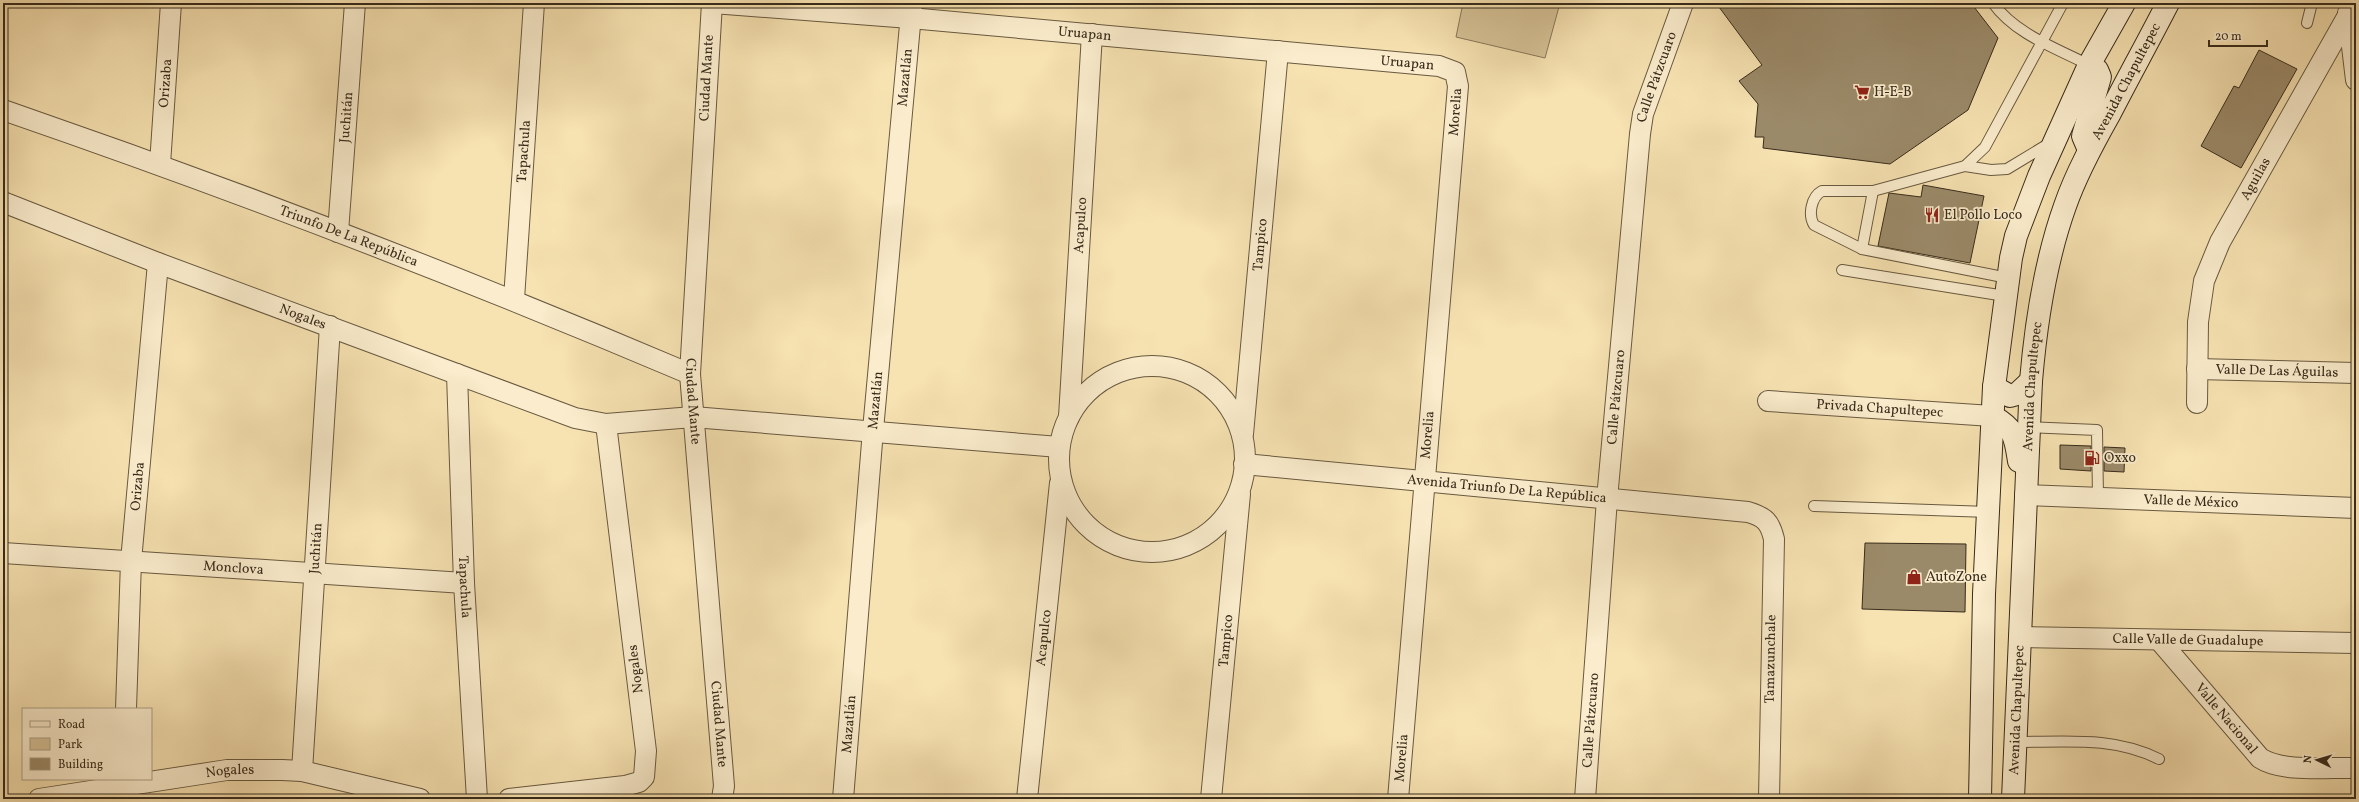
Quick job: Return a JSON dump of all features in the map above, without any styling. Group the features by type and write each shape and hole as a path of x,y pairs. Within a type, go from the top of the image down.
{"main road":[{"path":"1980,799 1984,594 1989,512 1992,416 2006,287 2016,236 2055,139 2090,65 2124,3"},
{"name":"Avenida Chapultepec","path":"2013,799 2031,381 2034,337 2050,254 2065,205 2089,150 2168,3"},
{"path":"2089,150 2083,136 2100,77 2097,70 2090,65"},
{"path":"1994,387 2010,396 2017,394 2031,381"},
{"path":"1992,416 2008,425 2013,433 2025,495"}],"street":[{"name":"Orizaba","path":"160,164 171,3"},
{"name":"Juchitán","path":"338,232 355,3"},
{"name":"Tapachula","path":"514,299 534,3"},
{"name":"Uruapan","path":"712,3 911,10 1092,34 1439,66 1455,72"},
{"name":"Ciudad Mante","path":"712,3 690,374 724,786 722,799"},
{"name":"Calle Pátzcuaro","path":"1585,799 1607,498 1643,114 1683,3"},
{"path":"2350,7 2356,80"},
{"name":"Aguilas","path":"2197,403 2198,322 2204,281 2220,242 2350,7"},
{"name":"Mazatlán","path":"843,799 873,430 911,10"},
{"name":"Acapulco","path":"1069,417 1092,34"},
{"name":"Tampico","path":"1211,799 1243,473 1242,438 1278,51"},
{"name":"Morelia","path":"1398,799 1458,86 1455,72"},
{"name":"Triunfo De La República","path":"3,110 160,164 514,299 690,374"},
{"name":"Nogales","path":"3,202 158,264 330,326 575,418 606,424 693,417"},
{"name":"Orizaba","path":"126,708 131,561 158,264"},
{"name":"Juchitán","path":"302,771 330,326"},
{"path":"1242,438 1232,412 1214,390 1190,374 1163,366 1135,367 1108,376 1085,394 1069,417 1059,446 1060,477 1068,500 1082,521 1101,538 1124,548 1149,552 1174,550 1197,541 1217,526 1232,506 1243,473"},
{"name":"Valle De Las Águilas","path":"2197,369 2356,372"},
{"name":"Tapachula","path":"457,374 464,583 477,799"},
{"name":"Privada Chapultepec","path":"1768,401 1992,416"},
{"path":"693,417 873,430 1059,446"},
{"name":"Nogales","path":"510,799 625,786 639,782 644,777 646,751 606,424"},
{"name":"Avenida Triunfo De La República","path":"1243,473 1424,482 1607,498 1748,512 1760,515 1767,520"},
{"name":"Acapulco","path":"1027,799 1060,477"},
{"name":"Valle de México","path":"2025,495 2356,508"},
{"name":"Tamazunchale","path":"1767,520 1774,539 1769,799"},
{"name":"Monclova","path":"3,553 464,583"},
{"name":"Calle Valle de Guadalupe","path":"2019,637 2160,641 2356,643"},
{"name":"Valle Nacional","path":"2160,641 2260,758 2267,762 2289,767 2356,768"},
{"name":"Nogales","path":"152,779 227,770 302,771 420,799"},
{"name":"Nogales","path":"38,799 140,780"}],"lane":[{"path":"1992,3 2003,17 2041,41 2090,65"},
{"path":"1965,166 1985,147 2041,41 2063,3"},
{"path":"2307,23 2312,3"},
{"path":"2006,287 1862,249 1819,228 1812,220 1812,208 1815,196 1822,191 1873,191 1965,166 1991,170 2007,169 2055,139"},
{"path":"1862,249 1873,191"},
{"path":"1842,270 2006,287"},
{"path":"2028,427 2097,430 2098,498"},
{"path":"1814,506 1989,512"},
{"path":"2015,742 2107,742 2139,749 2159,759"}],"green space":[{"path":"1463,3 1560,3 1545,58 1456,37"}],"building":[{"name":"H-E-B","path":"1716,3 1971,3 1998,38 1968,110 1890,164 1763,148 1764,137 1755,137 1758,104 1739,81 1762,65"},
{"path":"2259,50 2297,69 2241,168 2201,146 2234,86 2239,88"},
{"name":"El Pollo Loco","path":"1923,185 1984,196 1970,263 1878,246 1889,193 1921,197"},
{"path":"2060,445 2091,446 2091,471 2060,469"},
{"path":"2104,447 2125,448 2124,472 2104,471"},
{"name":"AutoZone","path":"1865,543 1966,544 1965,612 1862,609"}],"place":[{"name":"H-E-B","path":"1862,92"},
{"name":"El Pollo Loco","path":"1932,215"},
{"name":"Oxxo","path":"2092,458"},
{"name":"AutoZone","path":"1914,577"}]}
